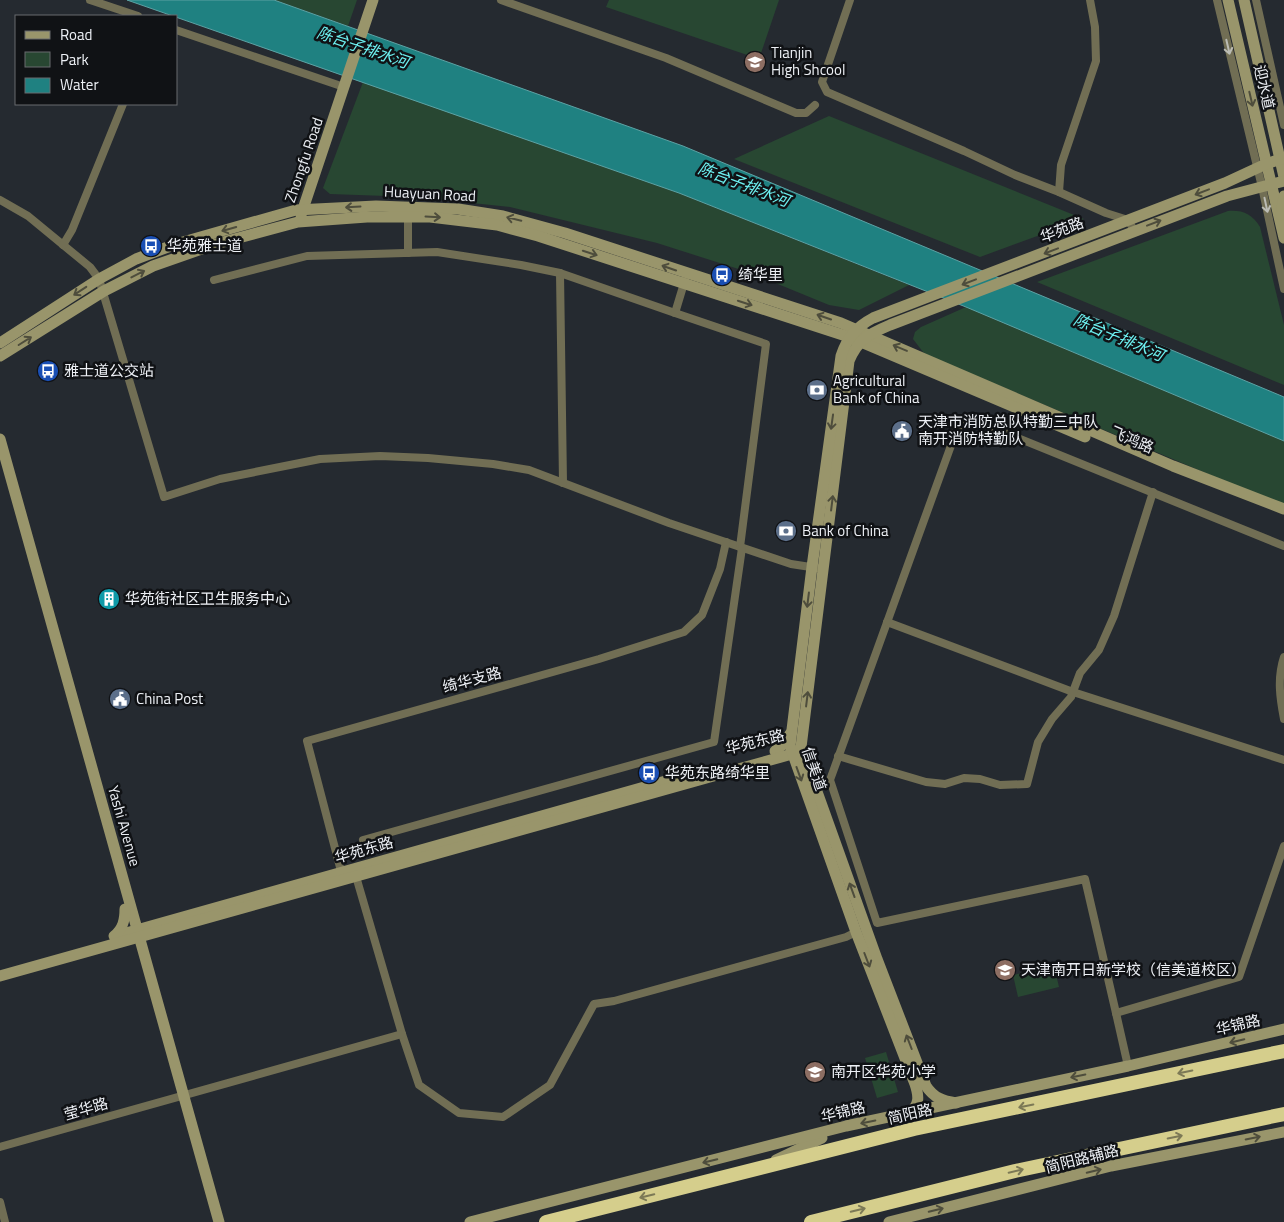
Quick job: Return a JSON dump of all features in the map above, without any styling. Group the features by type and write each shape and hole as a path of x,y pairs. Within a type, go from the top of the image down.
{"highway":[{"name":"简阳路","path":"546,1222 914,1129 1284,1051"},
{"path":"811,1222 1016,1170 1284,1114"}],"street":[{"path":"90,0 135,15"},
{"name":"Zhongfu Road","path":"299,212 362,22 366,0"},
{"name":"Zhongfu Road","path":"362,22 373,0"},
{"path":"500,0 666,58 796,113 806,113 815,104"},
{"path":"850,0 822,82 827,92 1131,225"},
{"path":"1059,192 1061,165 1096,61 1096,27 1090,0"},
{"path":"1217,0 1262,166"},
{"name":"迎水道","path":"1228,0 1257,123 1262,166 1284,238"},
{"name":"迎水道","path":"1244,0 1284,177"},
{"path":"1256,0 1284,125"},
{"path":"178,31 342,84"},
{"path":"63,245 72,230 123,105"},
{"path":"1270,120 1284,133"},
{"path":"1257,123 1267,142 1281,158"},
{"name":"华苑路","path":"858,336 1027,274 1281,158"},
{"name":"华苑路","path":"858,336 873,318 1014,264 1131,225 1284,181"},
{"path":"1267,186 1284,289"},
{"path":"276,215 292,206 305,193"},
{"path":"1281,224 1284,196"},
{"path":"0,200 28,216 90,267 99,279 164,496 220,479 320,459 380,456 492,464 529,470 669,523 791,564 818,568"},
{"name":"Huayuan Road","path":"0,343 99,279 136,259 176,244 276,215 376,206 497,225 538,236 824,317 858,336"},
{"path":"408,211 408,253"},
{"name":"Huayuan Road","path":"0,356 104,291 153,266 191,252 276,227 299,212 332,219 408,211"},
{"path":"214,280 307,256 437,252 560,273 766,344 741,547 714,742 363,840"},
{"path":"560,273 563,483"},
{"path":"676,313 685,278"},
{"name":"Huayuan Road","path":"685,278 830,331 858,336"},
{"path":"830,331 837,335 842,342 841,356"},
{"name":"信美道","path":"858,336 841,356 818,568 794,749 926,1086 934,1096 956,1103"},
{"name":"信美道","path":"858,336 849,361 792,727 794,749 856,932 917,1091 916,1105 914,1110 909,1113"},
{"name":"飞鸿路","path":"858,336 1173,466 1284,509"},
{"name":"飞鸿路","path":"858,336 1170,473 1284,517"},
{"path":"1128,1066 1084,879 877,923 830,780 957,429 966,417 1284,546"},
{"name":"Yashi Avenue","path":"0,439 128,908 133,933 219,1222"},
{"name":"Yashi Avenue","path":"0,467 128,908"},
{"path":"838,756 926,782 944,784 964,778 980,779 1000,785 1027,784 1038,742 1052,719 1071,697 1080,673 1099,650 1114,616 1153,492"},
{"name":"绮华支路","path":"343,876 307,741 598,659 684,632 702,615 720,570 726,542"},
{"path":"887,622 1073,692 1284,760"},
{"path":"1284,657 1280,669 1280,698 1284,719"},
{"path":"775,751 786,742 792,727"},
{"name":"华苑东路","path":"355,872 794,749"},
{"name":"华苑东路","path":"133,933 343,876 775,751 794,749"},
{"path":"1116,1013 1239,977 1284,846"},
{"path":"355,872 402,1034 419,1085 459,1113 502,1116 550,1085 594,1004 614,1001 702,977 846,937 856,932"},
{"name":"华苑东路","path":"0,976 165,922 343,876"},
{"path":"111,941 122,926 128,908 146,918 165,922"},
{"name":"华苑东路","path":"0,969 111,941"},
{"name":"华锦路","path":"470,1222 846,1126 1128,1066 1284,1029"},
{"name":"莹华路","path":"0,1147 402,1034"},
{"name":"Yashi Avenue","path":"181,1097 213,1222"},
{"path":"760,1167 846,1126"},
{"name":"简阳路辅路","path":"889,1222 1111,1166 1284,1132"},
{"path":"0,1202 5,1222"}],"green space":[{"path":"274,0 357,0 348,26"},
{"path":"609,0 779,0 759,59 606,7"},
{"path":"363,82 679,193 909,285 859,310 829,305 751,273 657,243 510,207 415,197 330,194 323,188"},
{"path":"829,116 1084,219 980,257 734,159"},
{"path":"1228,211 1238,211 1247,214 1260,227 1284,325 1284,385 1037,282"},
{"path":"966,307 1284,441 1284,506 923,352 913,339 915,332 921,327"},
{"path":"1054,966 1059,987 1018,997 1013,975"},
{"path":"886,1052 898,1092 877,1098 865,1058"}],"water":[{"name":"陈台子排水河","path":"127,0 274,0 683,146 1284,397 1284,441 966,307 679,193 178,18 178,15 170,15"}],"place":[{"name":"Tianjin High Shcool","path":"755,62"},
{"name":"华苑雅士道","path":"151,246"},
{"name":"绮华里","path":"722,275"},
{"name":"雅士道公交站","path":"48,371"},
{"name":"Agricultural Bank of China","path":"817,390"},
{"name":"天津市消防总队特勤三中队 南开消防特勤队","path":"902,431"},
{"name":"Bank of China","path":"786,531"},
{"name":"华苑街社区卫生服务中心","path":"109,599"},
{"name":"China Post","path":"120,699"},
{"name":"华苑东路绮华里","path":"649,773"},
{"name":"天津南开日新学校（信美道校区）","path":"1005,970"},
{"name":"南开区华苑小学","path":"815,1072"}]}
